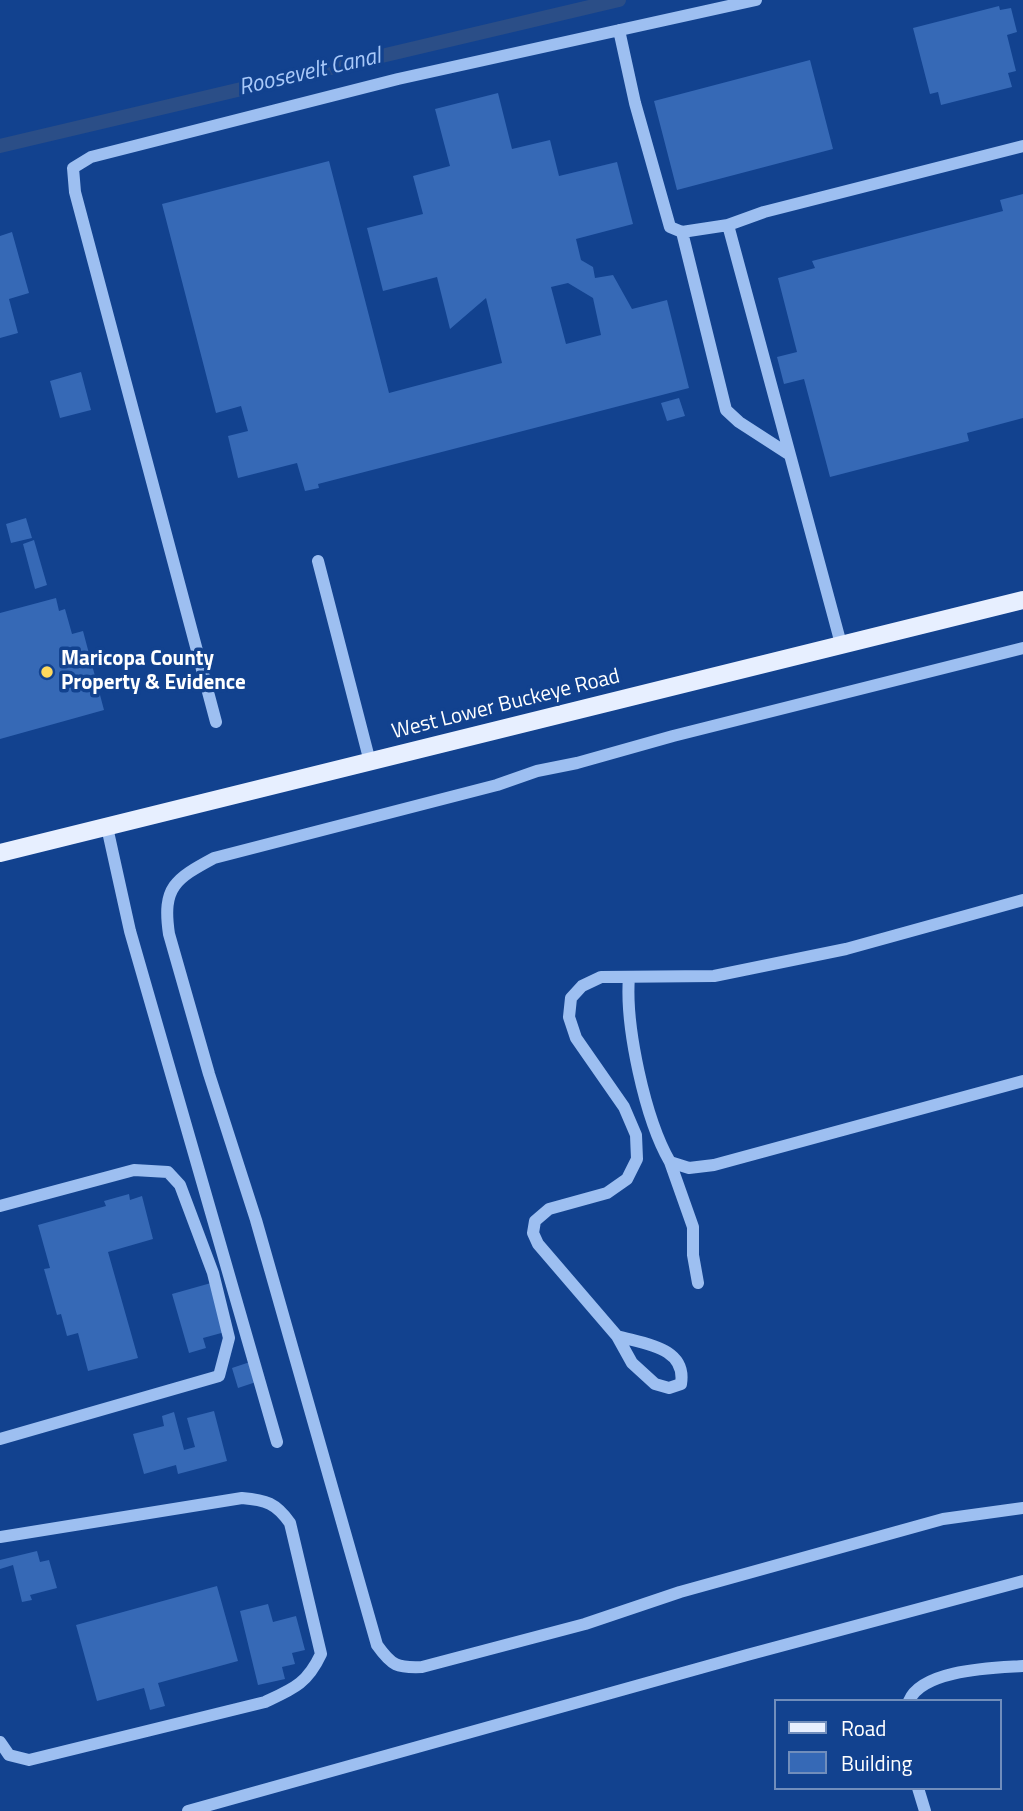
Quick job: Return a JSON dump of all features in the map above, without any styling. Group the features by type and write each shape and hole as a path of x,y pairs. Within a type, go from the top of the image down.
{"main road":[{"name":"West Lower Buckeye Road","path":"0,853 1023,600"}],"lane":[{"path":"216,722 75,192 74,167 91,157 372,86 756,0"},
{"path":"619,30 636,106 670,227 682,232 728,225 764,212 1023,146"},
{"path":"728,225 841,644"},
{"path":"682,232 726,410 738,422 790,454"},
{"path":"318,561 370,762"},
{"path":"1023,648 537,771 498,785 214,858 189,871 170,890 165,910 172,946 209,1074 256,1220 377,1645 388,1660 402,1668 422,1667 585,1624 680,1592 943,1519 1023,1508"},
{"path":"107,827 130,931 276,1442"},
{"path":"617,1336 667,1351 677,1360 683,1371 681,1384 670,1388 655,1384 632,1363 617,1336 538,1244 533,1233 535,1221 549,1209 607,1193 627,1179 638,1159 636,1135 624,1107 576,1038 569,1017 571,998 582,986 601,977 714,976 846,949 1023,900"},
{"path":"629,977 627,1001 640,1078 663,1150 670,1162 693,1227 693,1255 698,1283"},
{"path":"670,1162 689,1168 714,1165 1023,1081"},
{"path":"0,1206 134,1170 168,1172 180,1185 194,1223 212,1273 229,1338 219,1376 0,1439"},
{"path":"0,1537 242,1498 263,1500 280,1509 290,1523 321,1654 313,1671 296,1688 265,1702 29,1760 9,1755 0,1742"},
{"path":"188,1811 1023,1581"},
{"path":"910,1699 923,1686 951,1674 1023,1666"},
{"path":"919,1790 925,1811"}],"building":[{"path":"999,6 1000,10 1011,8 1017,32 1007,35 1016,71 1008,73 1012,87 941,105 938,92 930,94 913,28"},
{"path":"810,60 833,149 677,190 654,101"},
{"path":"498,93 512,149 550,140 559,176 617,162 633,224 576,239 581,260 593,267 595,278 613,275 632,309 667,300 689,388 318,484 319,488 305,491 297,463 238,478 228,436 248,431 241,406 216,413 162,204 329,161 389,393 502,363 486,298 450,329 437,277 383,291 367,228 423,214 413,176 450,166 435,109","holes":["568,283 593,298 601,335 566,344 551,287"]},
{"path":"1023,194 1023,418 967,433 969,441 830,477 804,379 784,384 777,357 797,352 778,278 815,268 812,261 1003,211 1000,200"},
{"path":"12,232 29,293 9,299 18,333 0,338 0,236"},
{"path":"81,372 91,410 60,418 50,381"},
{"path":"679,398 685,416 667,421 661,403"},
{"path":"26,518 32,538 11,543 6,524"},
{"path":"34,540 47,585 35,589 23,544"},
{"name":"Maricopa County Property & Evidence","path":"56,598 59,611 65,609 72,634 83,631 104,710 0,739 0,613"},
{"path":"129,1194 130,1200 142,1196 153,1239 108,1252 138,1358 88,1371 78,1333 67,1336 61,1314 57,1315 44,1269 50,1268 38,1225 106,1206 104,1201"},
{"path":"211,1283 225,1332 203,1338 206,1348 189,1353 172,1294"},
{"path":"250,1362 256,1382 238,1388 232,1368"},
{"path":"214,1411 227,1461 178,1474 176,1465 144,1474 133,1434 164,1426 162,1416 174,1412 184,1450 195,1447 187,1418"},
{"path":"37,1551 40,1562 49,1560 57,1588 30,1595 32,1600 22,1602 13,1565 0,1569 0,1560"},
{"path":"217,1586 238,1661 158,1683 165,1706 150,1710 144,1688 97,1701 76,1625"},
{"path":"268,1604 273,1622 296,1616 305,1650 292,1653 295,1664 282,1667 285,1679 258,1685 240,1611"}],"waterway":[{"name":"Roosevelt Canal","path":"0,146 619,0"}],"place":[{"name":"Maricopa County Property & Evidence","path":"47,672"}]}
